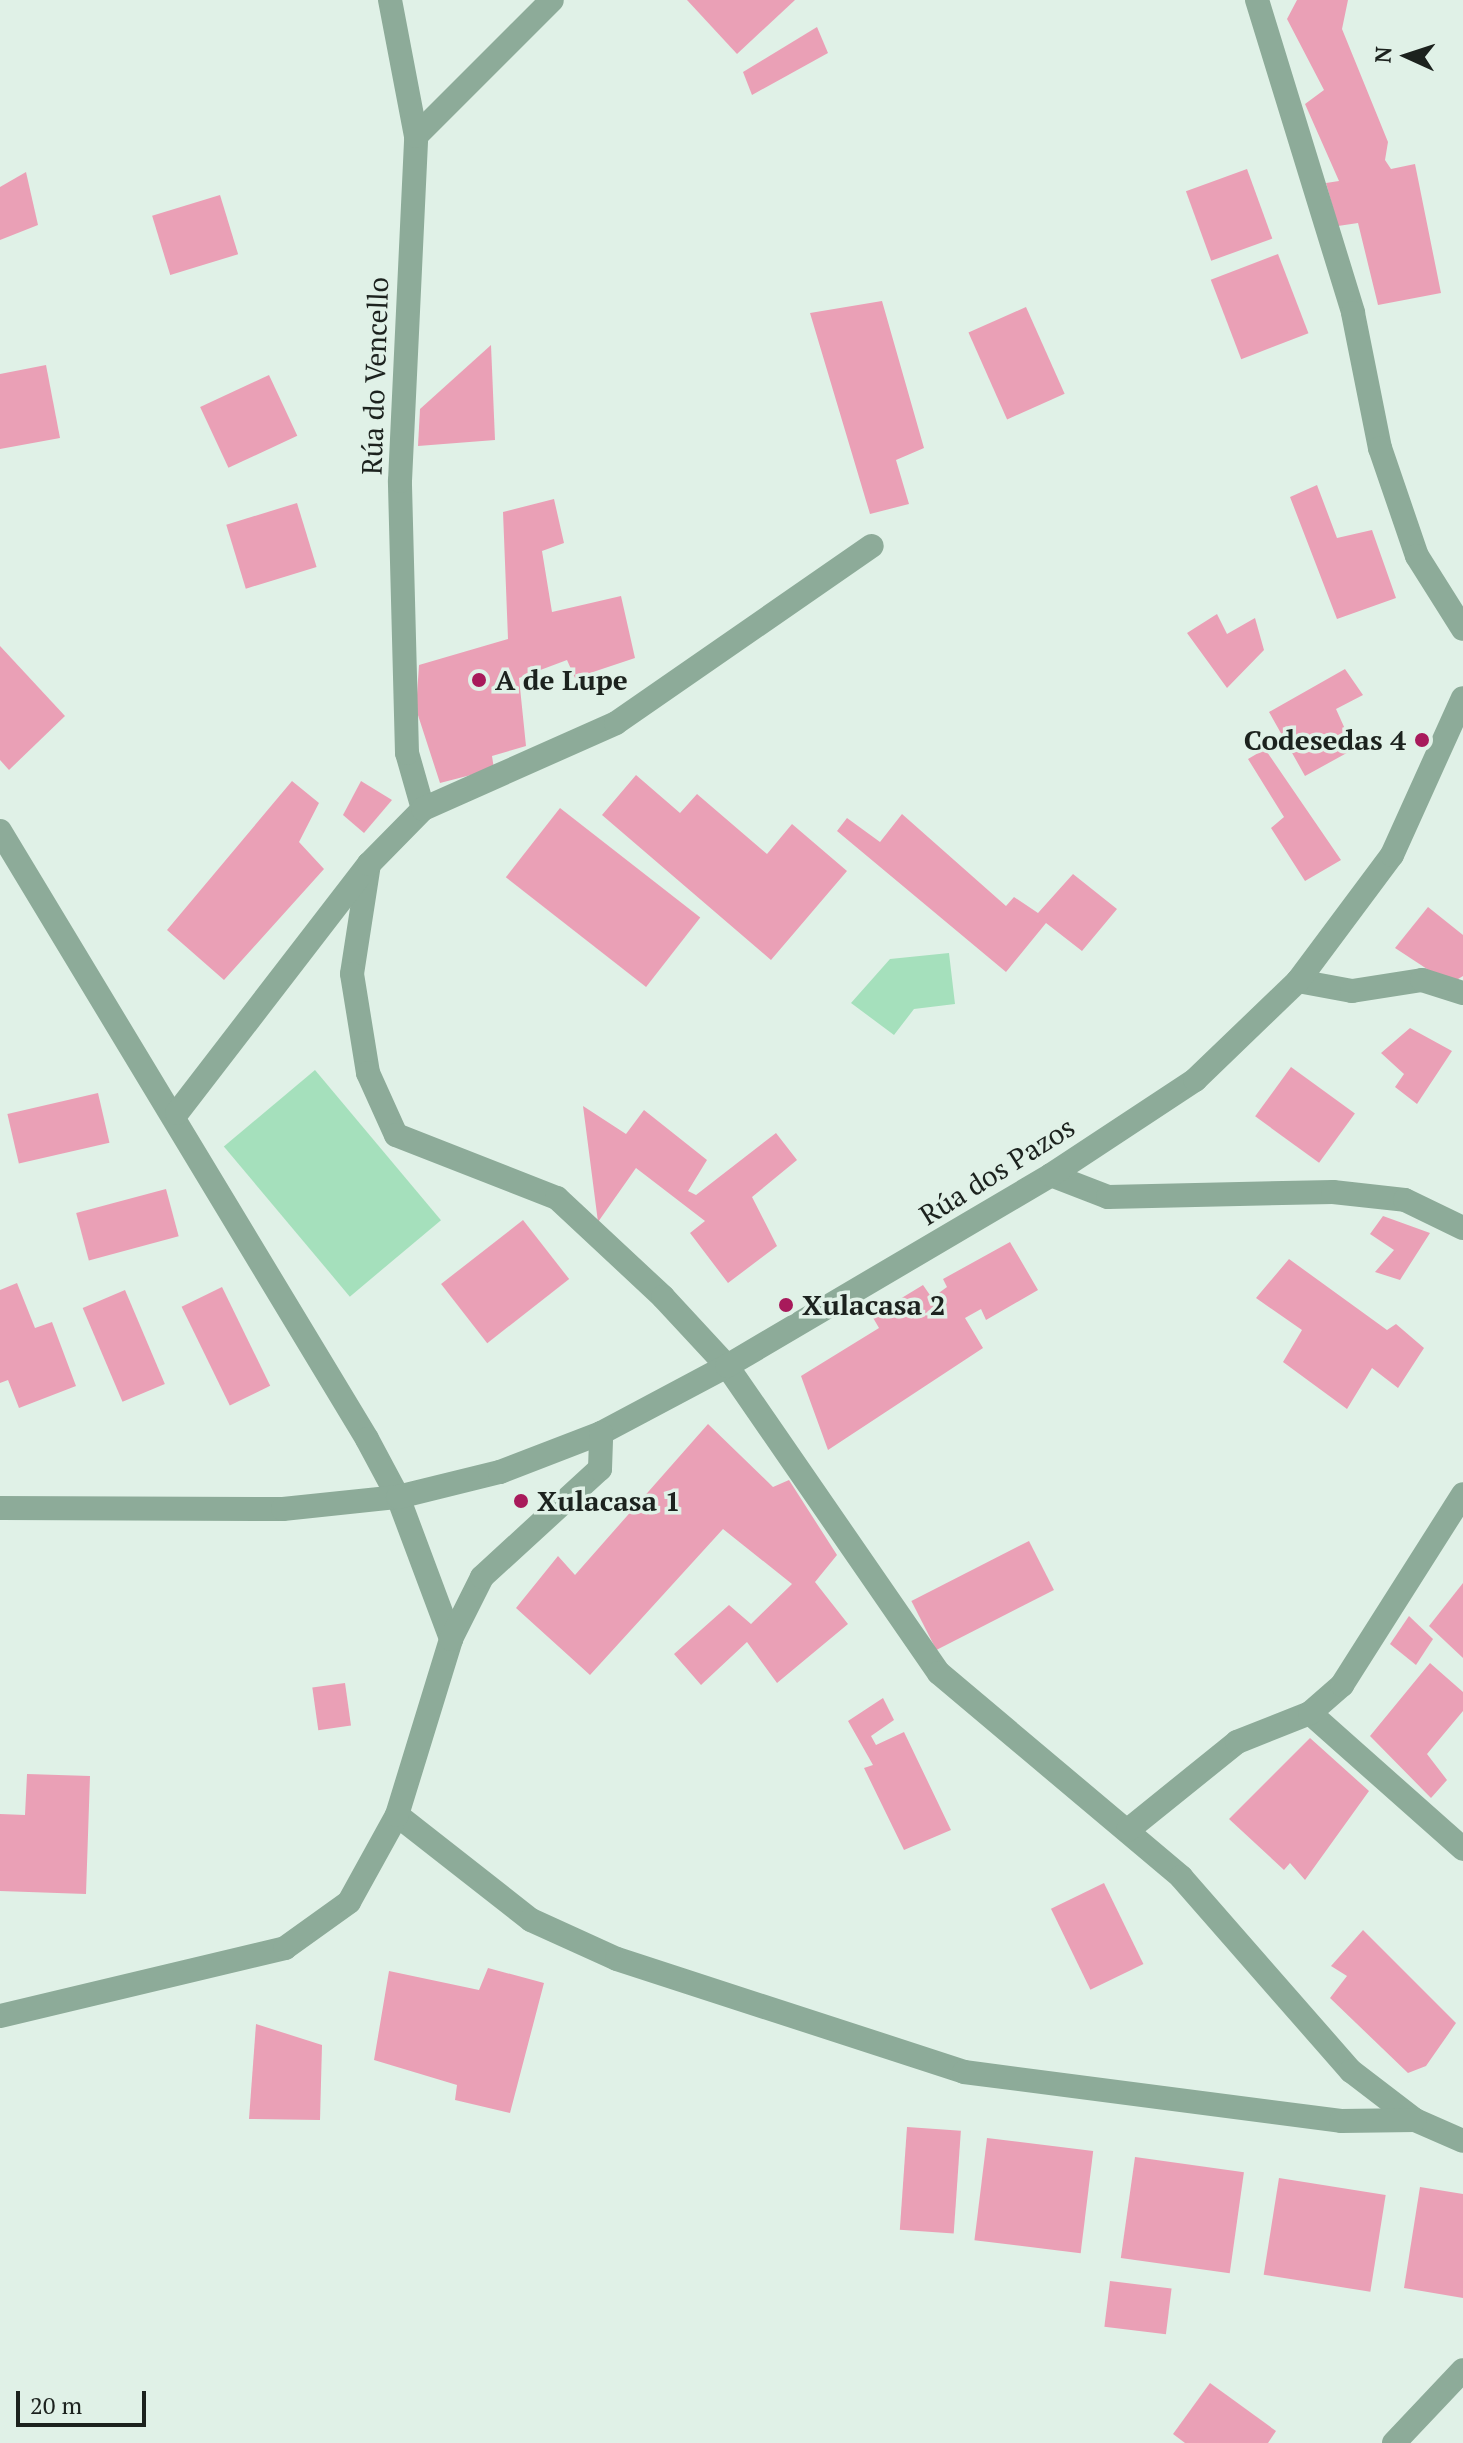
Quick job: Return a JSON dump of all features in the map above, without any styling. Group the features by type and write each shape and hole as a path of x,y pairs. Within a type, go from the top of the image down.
{"street":[{"name":"Rúa do Vencello","path":"390,0 416,136 400,481 407,753 423,809"},
{"path":"416,136 552,0"},
{"path":"1257,0 1353,313 1380,448 1417,556 1463,629"},
{"path":"177,1113 369,864 423,809 616,723 872,546"},
{"name":"Rúa dos Pazos","path":"0,1508 283,1509 398,1497 500,1472 601,1433 727,1366 1051,1175 1195,1080 1298,981 1392,855 1461,708"},
{"path":"0,831 177,1113 398,1497 451,1639"},
{"path":"369,864 352,974 368,1073 396,1135 557,1198 727,1366 939,1673 1181,1877 1351,2071 1415,2120 1463,2141"},
{"path":"1298,981 1352,991 1422,980 1463,993"},
{"path":"1051,1175 1108,1197 1333,1192 1405,1200 1463,1228"},
{"path":"0,2016 285,1948 349,1902 397,1815 451,1639 482,1577 600,1469 601,1433"},
{"path":"1128,1830 1237,1742 1310,1713 1342,1685 1401,1601 1463,1494"},
{"path":"1310,1713 1463,1849"},
{"path":"397,1815 531,1920 588,1946 964,2072 1341,2121 1415,2120"},
{"path":"1394,2443 1463,2370"}],"green space":[{"path":"949,953 955,1004 914,1009 894,1035 851,1003 890,959"},
{"path":"315,1070 441,1220 350,1297 224,1146"}],"building":[{"path":"687,0 795,0 737,54"},
{"path":"1297,0 1348,0 1342,29 1388,142 1385,160 1391,169 1415,164 1441,293 1378,305 1358,223 1338,226 1326,183 1339,181 1305,104 1324,90 1287,19"},
{"path":"817,27 828,53 752,95 743,72"},
{"path":"1247,169 1272,239 1211,261 1186,191"},
{"path":"26,172 38,225 0,240 0,187"},
{"path":"220,195 238,254 170,275 152,216"},
{"path":"1278,254 1308,333 1241,359 1211,280"},
{"path":"882,301 924,448 896,460 909,504 870,514 810,313"},
{"path":"1026,307 1065,394 1007,419 968,333"},
{"path":"491,345 495,440 418,446 420,409"},
{"path":"46,365 60,438 0,449 0,374"},
{"path":"269,375 297,436 228,468 200,407"},
{"path":"1317,485 1337,538 1372,530 1396,598 1337,619 1290,497"},
{"path":"554,499 564,543 542,551 552,612 621,596 635,658 575,678 567,660 519,678 526,746 492,756 494,769 440,783 416,709 419,665 508,639 503,512"},
{"path":"297,503 317,567 246,589 226,525"},
{"path":"1217,614 1227,634 1255,618 1264,650 1227,688 1187,633"},
{"path":"0,646 65,716 9,770 0,760"},
{"path":"1345,669 1363,695 1336,709 1354,749 1305,776 1269,712"},
{"path":"1265,749 1341,860 1305,881 1271,828 1284,817 1248,759"},
{"path":"636,775 680,813 697,794 767,854 792,824 847,871 771,960 602,815"},
{"path":"292,781 319,803 299,842 324,869 224,980 167,930"},
{"path":"361,781 392,800 364,833 343,815"},
{"path":"560,808 700,918 646,987 506,877"},
{"path":"902,814 1006,906 1014,897 1038,913 1073,874 1117,909 1082,951 1046,923 1006,972 837,831 847,818 880,842"},
{"path":"1428,907 1463,935 1463,976 1450,984 1395,948"},
{"path":"1410,1028 1452,1051 1417,1104 1395,1087 1404,1074 1381,1053"},
{"path":"1291,1067 1355,1113 1319,1163 1255,1116"},
{"path":"98,1093 109,1143 19,1164 7,1114"},
{"path":"583,1106 626,1134 644,1110 707,1160 688,1191 696,1195 776,1133 797,1160 752,1197 777,1246 728,1283 690,1233 705,1221 636,1168 598,1222"},
{"path":"166,1189 179,1236 89,1260 76,1213"},
{"path":"1383,1216 1430,1233 1400,1280 1375,1272 1394,1250 1370,1234"},
{"path":"523,1220 569,1279 487,1343 441,1284"},
{"path":"1010,1242 1038,1290 986,1320 981,1309 965,1318 983,1348 828,1450 801,1376 879,1328 872,1316 923,1285 932,1298 947,1287 943,1279"},
{"path":"1289,1259 1387,1330 1396,1324 1424,1348 1398,1388 1372,1368 1347,1409 1283,1362 1302,1330 1256,1298"},
{"path":"17,1283 35,1328 52,1322 76,1386 19,1408 8,1380 0,1383 0,1290"},
{"path":"222,1287 270,1386 230,1406 182,1307"},
{"path":"125,1290 165,1384 123,1402 83,1308"},
{"path":"708,1424 773,1487 789,1480 837,1555 815,1582 848,1624 777,1683 747,1642 701,1685 674,1654 729,1605 751,1624 792,1584 723,1529 590,1675 516,1608 558,1556 575,1575"},
{"path":"1029,1541 1054,1590 936,1650 911,1601"},
{"path":"1463,1583 1463,1658 1429,1626"},
{"path":"1409,1616 1433,1639 1416,1665 1390,1644"},
{"path":"1430,1663 1463,1692 1463,1711 1427,1754 1447,1780 1431,1798 1370,1736"},
{"path":"345,1683 351,1726 318,1730 312,1688"},
{"path":"883,1698 894,1720 871,1736 876,1745 904,1732 951,1830 904,1850 864,1768 873,1765 848,1721"},
{"path":"1310,1738 1369,1791 1305,1880 1290,1863 1284,1870 1229,1819"},
{"path":"27,1774 90,1776 86,1894 0,1891 0,1814 25,1815"},
{"path":"1104,1883 1143,1964 1090,1990 1051,1909"},
{"path":"1363,1930 1456,2023 1426,2066 1408,2073 1330,1998 1347,1976 1331,1966"},
{"path":"488,1968 544,1983 510,2113 455,2100 457,2085 374,2060 389,1971 479,1990"},
{"path":"256,2024 322,2045 320,2120 249,2119"},
{"path":"907,2127 961,2131 954,2234 900,2230"},
{"path":"987,2138 1093,2151 1081,2253 974,2240"},
{"path":"1135,2157 1244,2172 1230,2273 1121,2258"},
{"path":"1279,2178 1386,2195 1370,2292 1264,2275"},
{"path":"1420,2187 1463,2194 1463,2298 1404,2288"},
{"path":"1110,2281 1172,2289 1166,2334 1104,2327"},
{"path":"1210,2383 1276,2431 1268,2443 1185,2443 1173,2434"}],"place":[{"name":"A de Lupe","path":"479,680"},
{"name":"Codesedas 4","path":"1422,740"},
{"name":"Xulacasa 2","path":"786,1305"},
{"name":"Xulacasa 1","path":"521,1501"}]}
